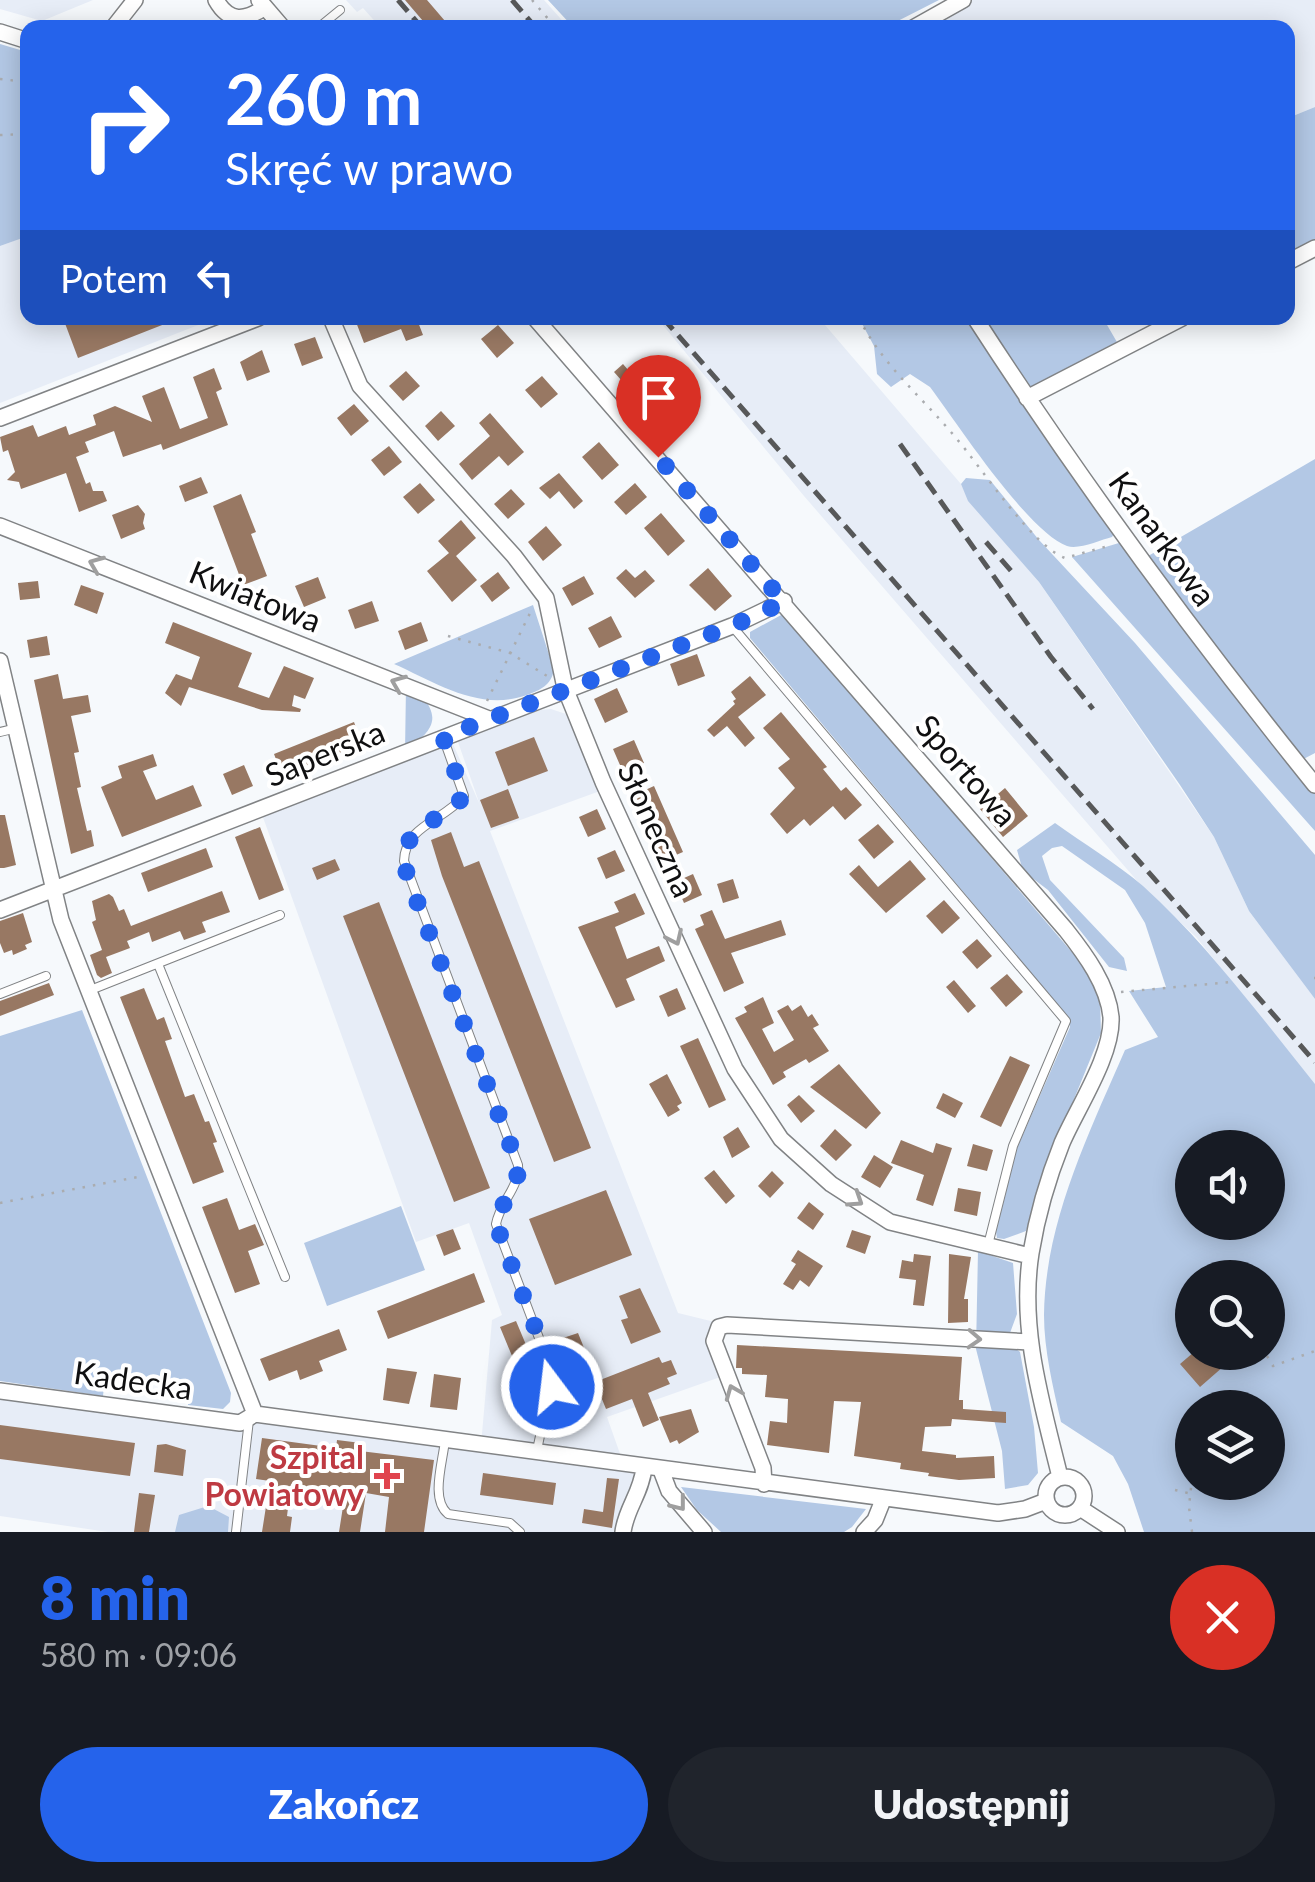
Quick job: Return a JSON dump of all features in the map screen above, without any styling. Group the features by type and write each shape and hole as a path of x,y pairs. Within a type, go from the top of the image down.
{"street":[{"path":"120,20 136,0"},
{"path":"216,0 223,12 240,19 251,16 262,4"},
{"path":"927,20 963,0"},
{"path":"0,418 240,325"},
{"name":"Słoneczna","path":"334,325 360,386 514,556 546,598 559,684 732,1065 781,1139 831,1184 890,1222 1030,1256"},
{"name":"Sportowa","path":"541,325 1066,930 1083,952 1104,993 1111,1020 1106,1047 1060,1150 1042,1202 1030,1256 1029,1342 1060,1477"},
{"name":"Kanarkowa","path":"980,325 1027,398 1222,670 1315,784"},
{"path":"1027,398 1168,325"},
{"name":"Kwiatowa","path":"0,526 489,719"},
{"name":"Saperska","path":"0,910 489,719 559,684 732,626 784,602"},
{"path":"0,661 8,730 44,838 53,890 252,1417"},
{"path":"764,1484 763,1468 714,1342 719,1327 1029,1342"},
{"name":"Kadecka","path":"0,1391 240,1423 252,1417 445,1440 998,1513 1046,1501"},
{"path":"623,1532 625,1519 640,1492 644,1468"},
{"path":"662,1470 668,1491 704,1532"},
{"path":"1060,1477 1072,1478 1081,1485 1084,1497 1080,1508 1071,1514 1061,1515 1046,1501 1050,1484 1060,1477"},
{"path":"864,1532 875,1520 883,1500"},
{"path":"1080,1508 1117,1532"}],"lane":[{"path":"328,20 340,10"},
{"path":"732,626 1066,1021 1013,1146 988,1246"},
{"path":"443,737 464,796 456,806 412,834 404,846 404,861 518,1165 519,1176 498,1211 496,1224 553,1375 536,1453"},
{"path":"88,991 280,916"},
{"path":"158,964 285,1277"},
{"path":"0,978 3,993 46,976"},
{"path":"236,1532 252,1417"},
{"path":"445,1440 440,1508 448,1514 510,1523 520,1532"}],"path":[{"path":"532,0 549,20"},
{"path":"863,325 874,346 1055,554 1067,558 1129,540"},
{"path":"487,701 533,605"},
{"path":"448,636 510,653 559,684"},
{"path":"1104,993 1231,982"},
{"path":"0,1203 140,1176"},
{"path":"1285,1362 1315,1351"},
{"path":"1190,1500 1192,1532"}],"shaded area":[{"path":"0,0 93,0 44,20 0,9"},
{"path":"346,0 544,0 562,20 374,20 363,8 357,12"},
{"path":"548,0 939,0 900,20 567,20"},
{"path":"963,0 1315,0 1315,107 1295,115 1295,20 927,20"},
{"path":"0,44 20,50 20,239 0,246"},
{"path":"1315,107 1315,248 1295,258 1295,115"},
{"path":"20,239 20,325 198,325 0,403 0,246"},
{"path":"663,325 825,325 1039,582 1214,837 1249,911 1315,999 1315,1084 1196,937 1139,883 804,496"},
{"path":"863,325 1107,325 1121,349 1028,399 1119,526 1112,537 1072,547 1051,537 1014,499 930,387 910,374 891,387 877,374 874,346"},
{"path":"1315,459 1315,753 1296,763 1315,786 1315,831 1072,557 1129,540 1143,559"},
{"path":"966,478 990,480 1315,855 1315,999 1249,911 1214,837 1039,582 968,501 961,484"},
{"path":"533,605 554,670 548,683 532,693 509,699 475,698 394,664"},
{"path":"783,614 1082,964 1100,998 1101,1033 1026,1231 1004,1239 997,1238 996,1232 1017,1148 1070,1027 1069,1018 750,638 750,632"},
{"path":"406,686 427,702 432,721 425,734 405,752"},
{"path":"551,709 566,714 600,791 490,831 678,1313 727,1325 719,1327 726,1375 607,1417 624,1465 644,1468 623,1532 108,1532 0,1516 0,1391 481,1445 492,1320 502,1315 469,1223 416,1242 260,809 449,735 480,805 458,742"},
{"path":"1055,823 1133,878 1211,957 1315,1084 1315,1532 1144,1532 1128,1484 1113,1456 1061,1422 1044,1328 1052,1246 1071,1179 1125,1050 1158,1037 1129,991 1166,987 1145,923 1125,890 1062,846 1042,856 1050,880 1124,958 1127,971 1109,967 1048,890 1023,871 1017,850"},
{"path":"82,1010 231,1393 230,1402 223,1409 188,1405 189,1386 105,1377 103,1396 0,1381 0,1036"},
{"path":"401,1206 425,1270 327,1306 304,1243"},
{"path":"978,1251 1013,1263 1017,1314 1007,1341 1020,1352 1034,1427 1038,1473 1028,1485 1005,1489 1002,1451 976,1349"},
{"path":"681,1487 866,1509 844,1532 721,1532 697,1510"},
{"path":"208,1506 229,1517 228,1532 175,1532 179,1515"}],"building":[{"path":"405,0 427,0 444,20 422,20"},
{"path":"66,325 162,325 78,358"},
{"path":"357,325 419,325 423,335 406,341 401,329 364,343"},
{"path":"498,325 514,343 497,358 481,339"},
{"path":"315,337 323,358 302,366 294,344"},
{"path":"262,350 270,372 247,381 240,362"},
{"path":"623,364 653,399 645,407 614,372"},
{"path":"214,368 222,389 216,392 228,425 163,450 161,444 123,457 114,431 85,442 89,452 76,457 86,484 90,482 93,491 103,491 107,501 79,512 66,473 21,489 19,482 7,480 15,472 8,450 3,452 0,437 33,425 38,437 66,426 69,435 96,425 93,415 115,406 152,422 142,396 164,387 180,429 208,418 193,377"},
{"path":"406,371 420,386 403,401 389,386"},
{"path":"542,376 558,394 541,408 525,390"},
{"path":"354,404 369,421 351,436 337,418"},
{"path":"441,411 455,426 438,441 425,426"},
{"path":"490,413 524,452 508,466 499,456 472,480 459,464 490,436 479,423"},
{"path":"599,442 619,465 602,480 582,457"},
{"path":"389,446 402,462 384,476 371,460"},
{"path":"559,473 583,501 574,509 559,491 550,499 539,488"},
{"path":"201,477 208,493 185,502 179,486"},
{"path":"420,483 435,500 418,514 403,497"},
{"path":"635,483 647,497 626,515 614,502"},
{"path":"511,489 525,504 508,519 494,504"},
{"path":"241,494 267,576 243,585 213,506"},
{"path":"138,505 145,514 145,529 121,539 112,515"},
{"path":"661,513 685,541 668,556 644,528"},
{"path":"461,520 476,538 456,556 477,580 452,602 427,571 449,553 438,541"},
{"path":"546,526 562,545 543,561 528,542"},
{"path":"708,568 732,596 715,611 689,585"},
{"path":"626,569 635,578 645,570 655,581 635,598 616,578"},
{"path":"498,572 510,588 492,602 480,586"},
{"path":"584,576 594,594 572,606 562,588"},
{"path":"318,577 326,598 304,607 295,586"},
{"path":"38,581 40,598 20,600 18,583"},
{"path":"81,585 104,593 97,614 74,605"},
{"path":"372,601 379,621 355,629 348,610"},
{"path":"611,616 622,637 599,648 588,628"},
{"path":"173,622 252,653 238,687 269,698 284,666 314,678 305,699 294,695 292,706 300,712 262,710 189,687 200,657 165,643"},
{"path":"421,622 428,641 405,650 398,631"},
{"path":"47,636 50,655 30,658 27,640"},
{"path":"697,654 705,676 678,686 670,664"},
{"path":"58,674 63,699 88,695 91,712 71,716 79,752 74,753 81,787 77,788 94,846 71,854 34,680"},
{"path":"176,674 192,680 181,706 165,693"},
{"path":"750,676 766,695 738,717 755,738 745,747 727,726 714,737 707,730 735,704 731,692"},
{"path":"617,688 628,712 605,723 594,699"},
{"path":"781,712 827,767 823,769 841,791 846,787 862,805 845,820 833,806 810,826 804,819 787,834 770,814 795,788 778,768 790,759 763,728"},
{"path":"354,722 362,744 282,775 274,754"},
{"path":"534,737 548,771 508,786 495,752"},
{"path":"634,740 644,763 623,772 613,749"},
{"path":"153,754 157,766 143,771 156,800 193,785 202,806 122,837 101,787 122,778 118,766"},
{"path":"244,765 253,786 232,795 223,774"},
{"path":"654,786 683,852 662,861 632,796"},
{"path":"1005,788 1028,816 1003,837 980,809"},
{"path":"508,789 519,818 491,828 480,800"},
{"path":"597,809 606,829 588,837 579,817"},
{"path":"0,815 5,815 16,865 4,868 0,868"},
{"path":"878,824 894,842 874,859 858,840"},
{"path":"260,827 284,890 259,900 235,837"},
{"path":"451,832 464,867 479,861 591,1148 554,1162 442,876 431,840"},
{"path":"206,848 213,867 148,892 141,873"},
{"path":"615,850 625,871 606,879 597,858"},
{"path":"335,859 340,870 317,880 312,868"},
{"path":"910,860 926,879 886,913 849,874 859,865 878,887"},
{"path":"693,874 702,895 684,903 675,882"},
{"path":"733,879 739,898 723,903 717,884"},
{"path":"222,891 230,912 202,922 206,932 184,940 180,931 152,942 149,932 127,941 130,948 106,957 112,973 101,978 97,975 90,955 102,950 92,922 96,920 92,901 109,894 119,911 124,909 131,926"},
{"path":"635,893 645,914 615,927 627,959 659,946 665,961 626,979 635,1000 616,1008 578,927 619,912 614,902"},
{"path":"944,900 960,918 942,934 926,916"},
{"path":"379,902 490,1188 454,1202 343,916"},
{"path":"712,910 725,939 781,920 786,935 731,953 744,983 724,992 695,929 704,925 700,915"},
{"path":"23,913 32,942 13,955 12,950 4,953 0,921"},
{"path":"977,939 992,956 977,969 962,952"},
{"path":"1007,974 1023,992 1006,1007 990,988"},
{"path":"954,980 976,1006 968,1013 946,987"},
{"path":"49,983 54,995 0,1016 0,1001"},
{"path":"144,988 157,1020 164,1017 172,1039 165,1041 185,1097 194,1094 217,1142 213,1143 224,1172 193,1184 120,997"},
{"path":"677,988 686,1009 668,1017 659,996"},
{"path":"763,997 774,1023 762,1029 774,1052 794,1040 777,1011 788,1005 792,1011 801,1005 808,1017 812,1014 819,1025 813,1028 829,1051 783,1072 786,1077 773,1085 735,1018 747,1012 744,1007"},
{"path":"698,1038 726,1100 709,1108 680,1046"},
{"path":"1010,1056 1030,1065 1001,1127 980,1117"},
{"path":"839,1064 881,1113 866,1129 810,1087"},
{"path":"667,1074 682,1103 677,1106 680,1110 668,1117 649,1084"},
{"path":"943,1093 963,1103 955,1118 936,1108"},
{"path":"799,1095 815,1111 801,1123 787,1105"},
{"path":"738,1127 750,1147 732,1158 723,1137"},
{"path":"835,1129 852,1145 836,1161 820,1146"},
{"path":"901,1140 933,1153 936,1143 952,1148 933,1206 916,1200 924,1175 891,1163"},
{"path":"973,1144 993,1150 987,1171 967,1166"},
{"path":"874,1155 893,1167 880,1188 861,1177"},
{"path":"714,1170 735,1196 726,1204 704,1178"},
{"path":"772,1171 784,1183 770,1198 758,1186"},
{"path":"958,1188 981,1192 977,1216 954,1211"},
{"path":"606,1190 632,1255 555,1285 529,1219"},
{"path":"227,1198 239,1230 255,1224 264,1245 248,1251 260,1284 235,1293 202,1207"},
{"path":"809,1202 824,1214 813,1230 797,1218"},
{"path":"453,1229 461,1249 444,1256 436,1235"},
{"path":"852,1230 871,1236 865,1254 846,1247"},
{"path":"798,1250 823,1266 809,1287 800,1280 793,1290 783,1284 796,1264 791,1261"},
{"path":"914,1254 931,1256 924,1306 913,1305 916,1280 899,1278 902,1260 913,1262"},
{"path":"949,1254 971,1257 964,1299 968,1299 968,1322 948,1323"},
{"path":"474,1273 485,1302 388,1339 377,1311"},
{"path":"640,1288 661,1332 631,1344 621,1320 628,1318 619,1296"},
{"path":"516,1321 540,1378 524,1385 500,1327"},
{"path":"339,1329 347,1350 319,1361 323,1371 300,1380 297,1370 269,1381 260,1359"},
{"path":"578,1333 589,1360 571,1367 560,1339"},
{"path":"737,1345 962,1357 959,1400 963,1400 963,1409 1006,1412 1006,1423 952,1419 951,1426 925,1427 922,1451 956,1458 994,1456 995,1478 959,1480 928,1476 929,1473 900,1469 901,1463 854,1456 861,1402 834,1401 829,1453 767,1445 770,1421 787,1423 788,1399 765,1397 767,1375 742,1374 742,1368 736,1368"},
{"path":"659,1357 662,1363 671,1360 677,1374 667,1378 670,1384 648,1393 659,1420 643,1427 632,1399 606,1409 595,1382"},
{"path":"387,1368 417,1372 409,1404 383,1400"},
{"path":"1185,1370 1219,1370 1200,1387"},
{"path":"434,1374 461,1378 457,1410 430,1407"},
{"path":"691,1409 699,1432 679,1444 677,1440 670,1443 659,1417"},
{"path":"0,1425 135,1443 130,1476 0,1459"},
{"path":"262,1438 336,1448 337,1440 361,1443 360,1451 434,1460 424,1532 385,1532 389,1497 366,1493 360,1532 339,1532 345,1494 291,1484 287,1516 292,1517 290,1532 262,1532 270,1481 256,1479"},
{"path":"157,1445 186,1450 183,1476 154,1472"},
{"path":"483,1473 556,1483 553,1505 480,1495"},
{"path":"607,1478 619,1479 612,1528 582,1523 584,1509 603,1512"},
{"path":"139,1493 155,1495 149,1532 134,1532"}],"railway":[{"path":"398,0 415,20"},
{"path":"512,0 529,20"},
{"path":"669,325 1315,1062"},
{"path":"900,444 1051,657 1093,709"},
{"path":"986,542 1012,572"}],"place":[{"name":"Szpital Powiatowy","path":"387,1476"}],"route":[{"path":"552,1387 553,1375 496,1224 498,1211 519,1176 518,1165 407,875 404,846 412,834 456,806 464,796 443,737 732,626 784,602 658,457"}]}
